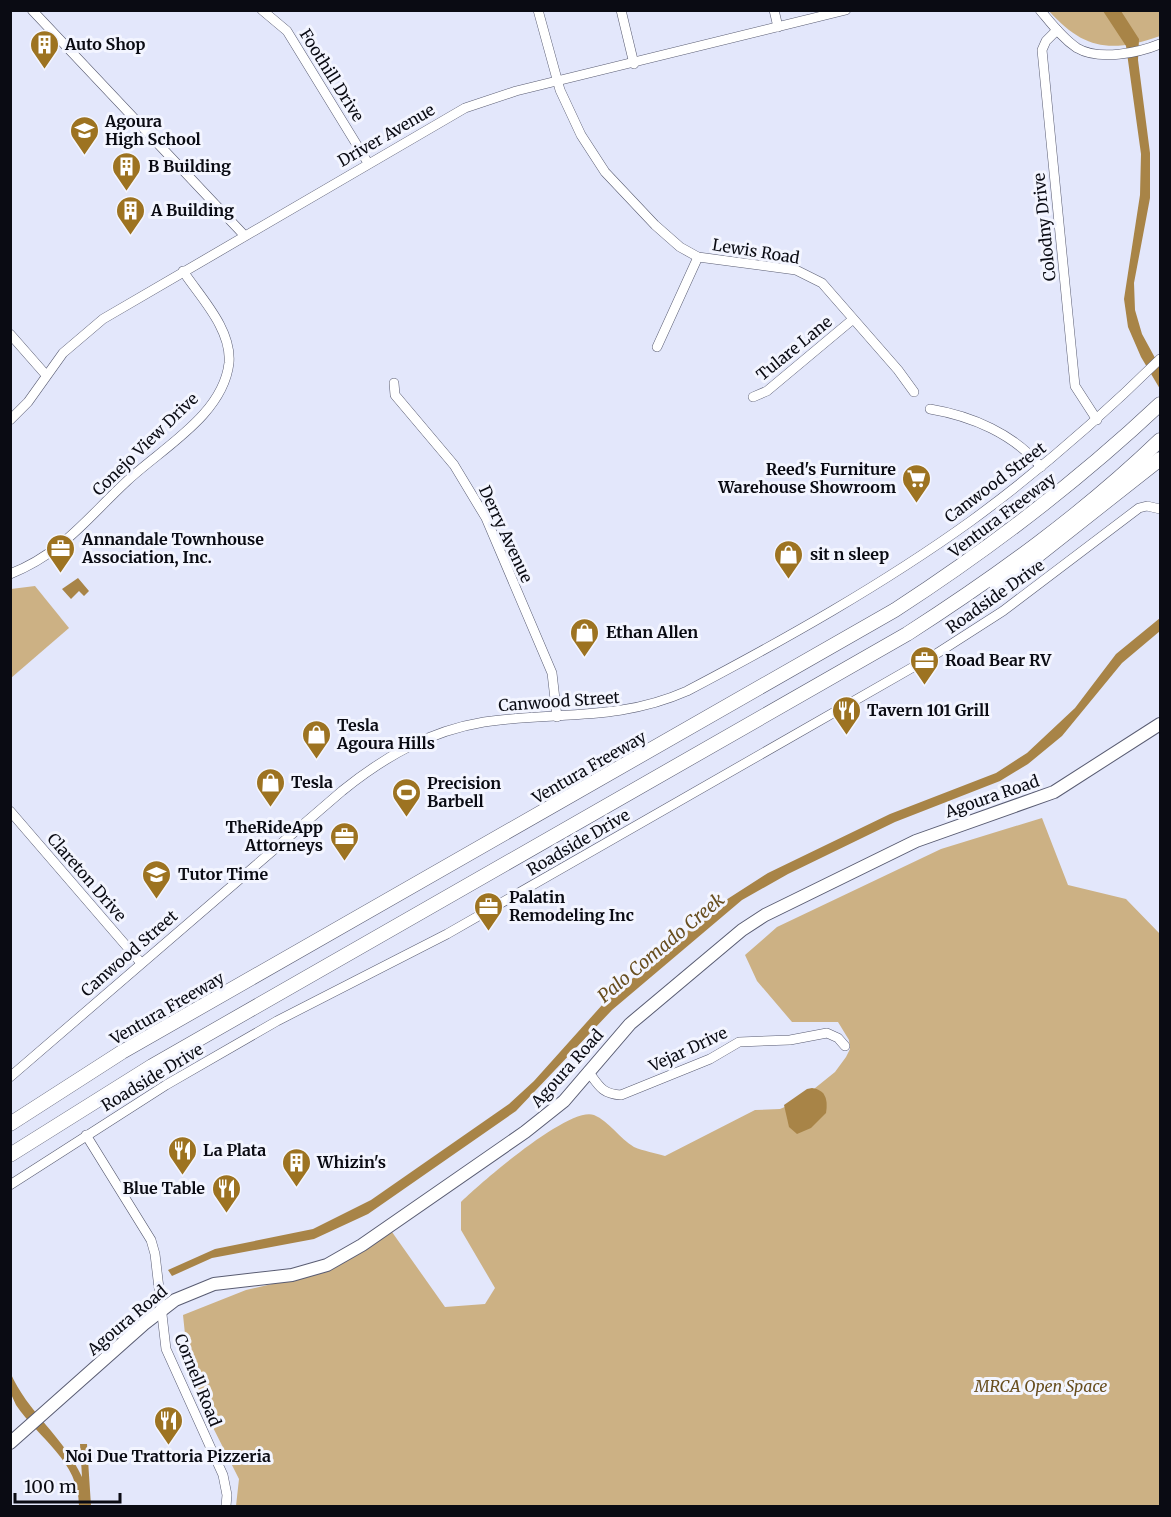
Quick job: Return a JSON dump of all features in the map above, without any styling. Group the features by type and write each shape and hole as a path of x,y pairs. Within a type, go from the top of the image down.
{"highway":[{"name":"Ventura Freeway","path":"10,1124 122,1052 895,610 958,569 1061,494 1160,404"},
{"path":"10,1155 152,1066 907,634 979,588 1097,497 1161,440"},
{"path":"979,588 1013,575 1161,459"}],"main road":[{"name":"Agoura Road","path":"10,1443 175,1300 199,1288 233,1281 308,1272 346,1255 547,1117 630,1024 742,930 765,915 916,841 1054,792 1161,724"}],"street":[{"path":"32,10 244,236"},
{"name":"Foothill Drive","path":"262,10 287,31 368,163"},
{"name":"Lewis Road","path":"538,10 558,81 581,135 605,172 659,230 698,257 803,272 830,290 852,320 898,370 914,392"},
{"path":"621,10 634,64"},
{"path":"774,10 778,27"},
{"name":"Driver Avenue","path":"10,420 28,402 63,354 103,319 465,108 494,97 846,10"},
{"path":"1040,10 1057,30 1079,49 1088,52 1125,53 1161,44"},
{"name":"Colodny Drive","path":"1057,30 1046,41 1042,50 1075,386 1097,420"},
{"path":"657,347 698,257"},
{"name":"Conejo View Drive","path":"10,574 42,559 70,539 128,480 184,433 206,410 219,391 226,375 228,346 224,333 183,271"},
{"name":"Tulare Lane","path":"753,398 767,391 852,320"},
{"path":"10,334 46,375"},
{"name":"Canwood Street","path":"10,1077 342,791 389,756 425,739 457,728 501,720 615,713 659,703 687,691 910,562 970,522 1097,420 1161,359"},
{"name":"Derry Avenue","path":"394,383 395,395 454,465 486,518 552,673 557,717"},
{"path":"930,409 954,413 1012,439 1023,446 1041,467"},
{"name":"Roadside Drive","path":"10,1185 166,1085 277,1021 447,934 929,658 1003,611 1131,513 1147,506 1161,509"},
{"name":"Clareton Drive","path":"10,811 141,963"},
{"name":"Vejar Drive","path":"588,1071 601,1090 610,1095 621,1095 710,1059 739,1042 790,1040 827,1034 838,1038 845,1046"},
{"name":"Cornell Road","path":"86,1135 151,1240 155,1254 163,1336 170,1360 223,1475 227,1495 225,1506"}],"green space":[{"path":"1049,11 1160,11 1160,36 1127,45 1099,44 1074,34"},
{"path":"35,586 69,628 11,678 11,589"},
{"name":"MRCA Open Space","path":"1042,818 1068,885 1126,899 1160,934 1160,1506 236,1506 239,1479 190,1382 183,1315 246,1290 323,1272 392,1232 445,1307 485,1304 495,1288 461,1230 461,1202 486,1179 546,1133 582,1115 594,1115 599,1118 634,1147 665,1156 755,1110 780,1109 799,1101 835,1072 850,1049 849,1040 838,1022 792,1022 757,981 745,955 777,927 941,849"}],"shaded area":[{"path":"1103,11 1121,11 1139,39 1138,60 1150,153 1150,198 1134,283 1135,310 1142,334 1160,367 1160,389 1141,357 1128,327 1124,299 1140,195 1141,154 1126,46"},
{"path":"78,578 89,591 84,596 79,591 71,599 62,589"},
{"path":"1160,618 1160,631 1122,663 1062,736 1028,764 1000,781 895,822 788,874 742,900 612,1010 516,1111 368,1214 314,1239 212,1258 172,1276 168,1270 215,1249 313,1229 371,1200 509,1104 534,1081 603,1004 715,907 768,873 890,814 996,773 1027,753 1075,708 1116,654"},
{"path":"812,1088 825,1096 826,1113 811,1128 797,1134 789,1127 784,1105"},
{"path":"10,1372 26,1400 66,1449 82,1477 80,1444 87,1444 91,1506 79,1506 77,1490 65,1463 16,1405 11,1394"}],"place":[{"name":"Auto Shop","path":"44,70"},
{"name":"Agoura High School","path":"84,156"},
{"name":"B Building","path":"127,192"},
{"name":"A Building","path":"130,236"},
{"name":"Reed's Furniture Warehouse Showroom","path":"917,504"},
{"name":"Annandale Townhouse Association, Inc.","path":"61,574"},
{"name":"sit n sleep","path":"789,580"},
{"name":"Ethan Allen","path":"585,658"},
{"name":"Road Bear RV","path":"924,686"},
{"name":"Tavern 101 Grill","path":"846,736"},
{"name":"Tesla Agoura Hills","path":"316,760"},
{"name":"Tesla","path":"270,808"},
{"name":"Precision Barbell","path":"406,818"},
{"name":"TheRideApp Attorneys","path":"344,862"},
{"name":"Tutor Time","path":"157,900"},
{"name":"Palatin Remodeling Inc","path":"488,932"},
{"name":"La Plata","path":"182,1176"},
{"name":"Whizin's","path":"296,1188"},
{"name":"Blue Table","path":"226,1214"},
{"name":"Noi Due Trattoria Pizzeria","path":"168,1446"}],"water label":[{"name":"Palo Comado Creek","path":"661,948"}]}
